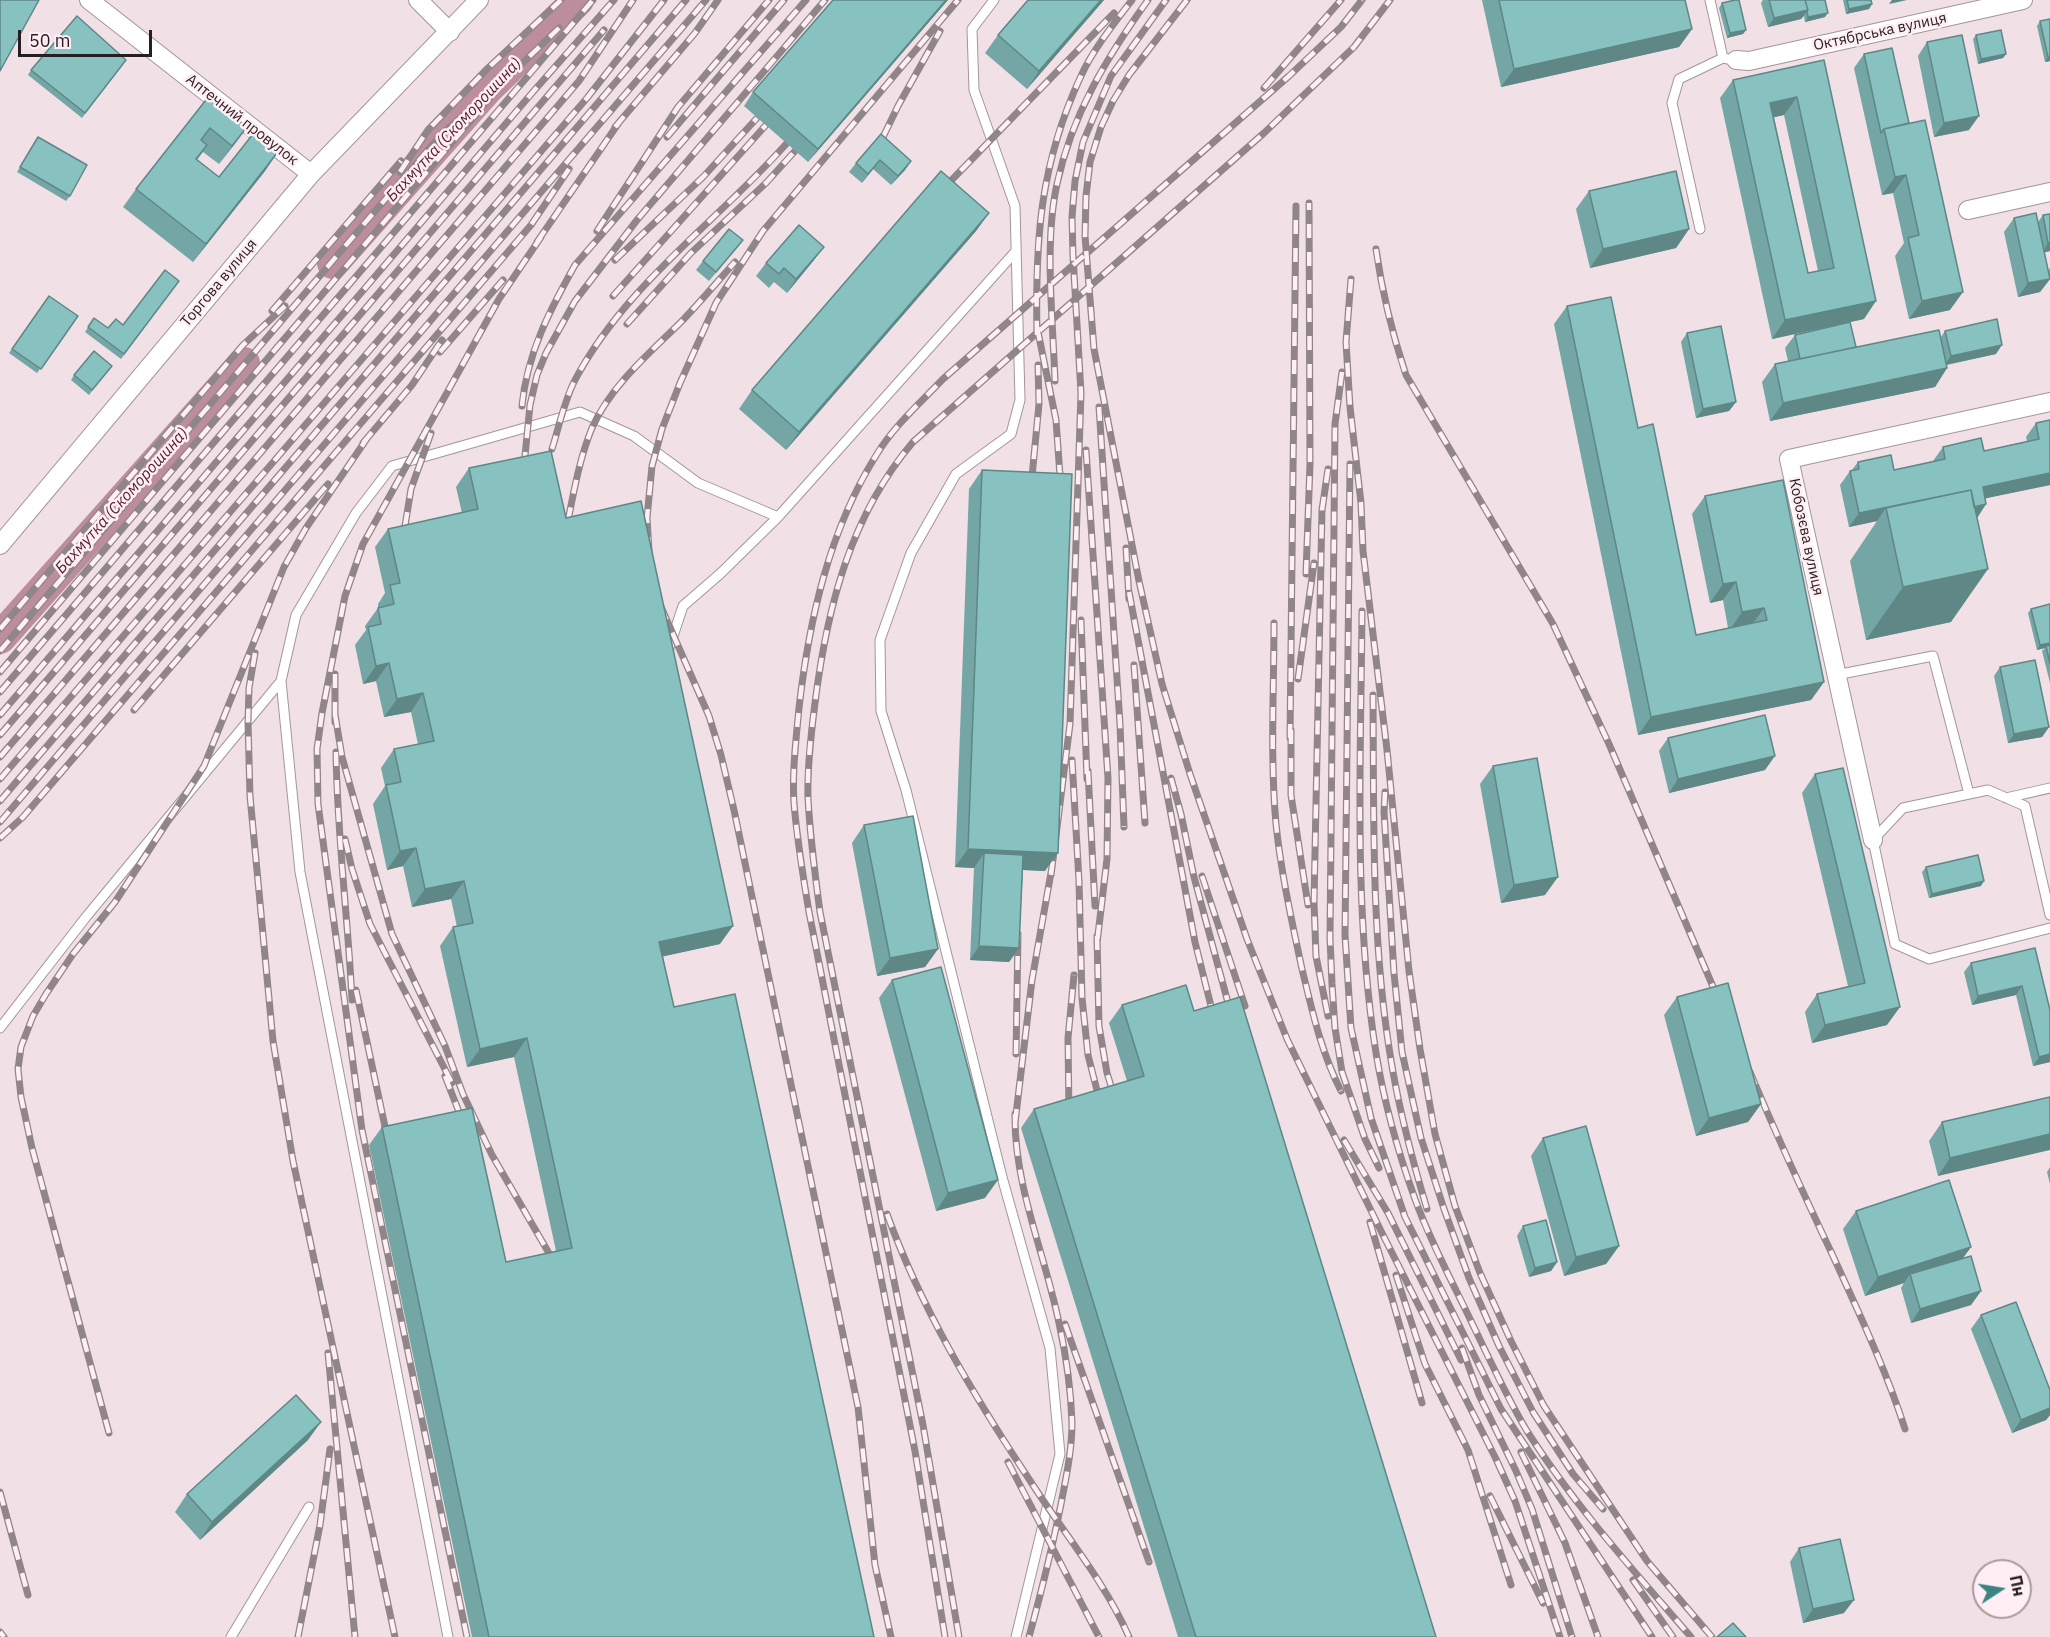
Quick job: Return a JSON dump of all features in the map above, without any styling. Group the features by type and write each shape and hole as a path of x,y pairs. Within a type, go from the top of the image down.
{"street":[{"name":"Аптечний провулок","path":"89,0 311,174"},
{"path":"418,0 450,32"},
{"name":"Торгова вулиця","path":"0,545 311,174 479,0"},
{"name":"Октябрська вулиця","path":"1730,59 1749,61 2023,0"},
{"path":"1968,210 2050,192"},
{"name":"Кобозєва вулиця","path":"1873,840 1789,459 2050,402"}],"lane":[{"path":"994,0 972,29 974,90 1015,206 1020,400 1011,434 956,474 911,553 880,640 881,711 906,789 1002,1177 1050,1348 1060,1454 1016,1637"},
{"path":"1700,229 1672,104 1679,79 1730,59 1710,0"},
{"path":"670,664 667,653 683,606 721,573 778,517 1016,251"},
{"path":"448,1637 300,872 281,681 296,615 356,513 392,466 580,412 634,436 698,483 778,517"},
{"path":"1836,675 1933,656 1969,794"},
{"path":"0,1028 93,909 281,681"},
{"path":"2006,798 2050,788"},
{"path":"2050,915 2025,806 1988,790 1903,808 1873,840 1895,944 1929,959 2050,928"},
{"path":"231,1637 309,1507"}],"building":[{"path":"0,0 39,0 0,71"},
{"path":"833,0 946,0 818,149 753,92"},
{"path":"1028,0 1101,0 1039,71 998,35"},
{"path":"1499,0 1685,0 1692,29 1514,69"},
{"path":"1739,0 1746,30 1730,33 1722,3"},
{"path":"1769,0 1805,0 1808,10 1774,18"},
{"path":"1805,0 1825,0 1828,13 1808,17"},
{"path":"1847,0 1871,0 1872,4 1849,9"},
{"path":"77,16 126,60 85,113 31,70"},
{"path":"2050,19 2050,57 2048,57 2040,21"},
{"path":"2001,30 2006,54 1981,59 1976,35"},
{"path":"1962,35 1979,116 1944,123 1927,42"},
{"path":"1892,48 1909,123 1884,129 1881,133 1864,54"},
{"path":"1824,60 1876,301 1785,320 1733,80","holes":["1797,97 1834,268 1808,273 1770,103"]},
{"path":"209,96 247,127 232,146 210,128 201,140 207,145 196,159 219,177 253,134 277,153 206,244 136,189"},
{"path":"1925,120 1963,292 1922,301 1908,238 1919,235 1906,175 1895,177 1884,129"},
{"path":"881,134 911,161 898,176 880,160 868,174 856,163"},
{"path":"38,137 87,165 70,196 20,167"},
{"path":"941,171 989,213 799,432 752,390"},
{"path":"1676,171 1689,229 1603,249 1589,191"},
{"path":"2036,213 2050,279 2028,283 2014,218"},
{"path":"2050,214 2050,243 2048,243 2043,215"},
{"path":"799,225 824,247 796,279 784,268 779,274 766,263"},
{"path":"729,229 743,240 716,272 703,261"},
{"path":"165,270 179,281 124,354 88,327 94,318 108,328 116,319 123,325"},
{"path":"49,296 78,316 41,369 12,349"},
{"path":"1611,297 1638,428 1653,424 1696,635 1767,620 1764,608 1742,612 1736,582 1723,584 1705,496 1783,480 1824,682 1651,717 1567,306"},
{"path":"1997,319 2002,345 1951,356 1945,331"},
{"path":"1850,322 1856,347 1800,359 1795,335"},
{"path":"1721,326 1736,402 1703,409 1687,333"},
{"path":"1939,330 1947,368 1783,403 1775,364"},
{"path":"94,351 112,366 92,390 74,375"},
{"path":"2050,420 2050,473 1983,487 1986,504 1974,507 1971,490 1859,513 1850,471 1859,469 1858,462 1891,455 1894,470 1945,459 1943,447 1981,438 1984,451 2039,439 2036,423"},
{"path":"551,451 566,518 641,501 733,926 659,942 674,1007 735,994 874,1637 489,1637 382,1127 472,1108 506,1262 572,1248 527,1038 480,1049 453,927 473,923 464,881 425,889 416,848 400,851 386,785 401,782 394,749 434,741 423,693 397,699 389,663 376,666 368,627 381,624 378,608 394,604 390,585 400,583 388,529 478,509 469,468"},
{"path":"982,470 1072,474 1058,853 968,849"},
{"path":"1971,490 1988,569 1903,587 1886,508"},
{"path":"2050,604 2050,643 2040,645 2031,609"},
{"path":"2050,645 2050,664 2046,646"},
{"path":"2035,660 2049,727 2014,734 2000,667"},
{"path":"1765,715 1775,756 1678,779 1668,738"},
{"path":"1537,758 1558,877 1514,885 1493,766"},
{"path":"1843,768 1900,1007 1825,1025 1817,994 1865,983 1815,774"},
{"path":"913,816 938,949 890,958 864,825"},
{"path":"984,853 1023,855 1019,948 979,946"},
{"path":"1978,855 1984,881 1932,894 1926,867"},
{"path":"2035,948 2050,1010 2050,1054 2039,1057 2022,986 1978,996 1971,963"},
{"path":"941,967 998,1180 948,1193 892,980"},
{"path":"1728,983 1761,1104 1709,1118 1677,997"},
{"path":"1186,985 1194,1011 1240,997 1436,1637 1196,1637 1034,1109 1144,1076 1122,1005"},
{"path":"2050,1097 2050,1134 1950,1158 1942,1122"},
{"path":"1586,1126 1619,1246 1576,1257 1543,1138"},
{"path":"1949,1180 1971,1247 1878,1277 1856,1211"},
{"path":"1546,1220 1557,1262 1535,1268 1523,1226"},
{"path":"1971,1256 1981,1291 1920,1309 1910,1274"},
{"path":"2016,1302 2050,1390 2050,1408 2021,1420 1981,1315"},
{"path":"296,1395 321,1422 212,1522 187,1494"},
{"path":"1840,1539 1854,1600 1813,1609 1799,1548"},
{"path":"1733,1623 1746,1637 1717,1637"}],"waterway":[{"name":"Бахмутка (Скоморошина)","path":"333,263 488,88 578,0"},
{"name":"Бахмутка (Скоморошина)","path":"0,638 244,363"}],"railway":[{"path":"400,172 428,130 487,69 561,0"},
{"path":"0,692 593,0"},
{"path":"0,715 614,0"},
{"path":"0,757 579,81 633,0"},
{"path":"0,779 587,98 664,0"},
{"path":"0,801 686,0"},
{"path":"0,822 706,0"},
{"path":"615,127 695,33 718,0"},
{"path":"597,231 678,107 769,0"},
{"path":"667,137 784,0"},
{"path":"522,406 534,350 575,265 806,0"},
{"path":"524,466 530,405 537,375 546,353 575,301 637,220 825,0"},
{"path":"649,551 647,518 652,466 662,429 680,383 716,303 763,231 958,0"},
{"path":"1037,335 1039,234 1049,171 1057,140 1067,108 1086,66 1104,37 1132,0"},
{"path":"1055,381 1050,256 1057,184 1072,134 1093,87 1148,0"},
{"path":"1051,875 1070,724 1081,393 1073,256 1072,217 1075,181 1083,142 1111,76 1166,0"},
{"path":"1187,0 1129,75 1113,101 1101,127 1090,162 1086,196 1085,236 1094,349 1139,581 1162,684 1190,774 1247,939 1287,1039 1496,1459 1515,1501 1560,1637"},
{"path":"1264,88 1341,0"},
{"path":"945,1637 915,1451 809,912 798,844 794,803 795,756 803,675 815,609 846,513 877,454 899,424 943,379 1289,76 1341,27 1362,0"},
{"path":"959,1637 923,1425 820,912 810,827 809,762 820,668 835,598 857,532 891,471 913,442 1264,133 1354,47 1390,0"},
{"path":"941,191 1114,13"},
{"path":"0,672 507,78 559,28"},
{"path":"0,735 604,30"},
{"path":"883,137 940,31"},
{"path":"0,651 442,134 472,108"},
{"path":"615,260 703,177 757,118"},
{"path":"537,242 620,121"},
{"path":"613,296 766,125"},
{"path":"552,449 571,388 596,346 619,314 673,256 787,143"},
{"path":"627,324 691,253 766,183 795,151"},
{"path":"272,311 401,161"},
{"path":"0,838 23,817 531,225 569,169"},
{"path":"1306,574 1310,464 1309,203"},
{"path":"1290,738 1296,206"},
{"path":"467,1637 362,1130 318,804 317,749 345,596 363,544 499,299 541,237"},
{"path":"1376,249 1388,312 1406,375 1553,624 1609,744 1720,1003"},
{"path":"568,521 584,450 600,412 632,370 683,320 735,262"},
{"path":"1351,279 1346,342 1350,407 1361,503 1363,551 1387,750 1409,971 1435,1134 1455,1206 1480,1273 1544,1406 1647,1561 1712,1637"},
{"path":"440,352 503,280"},
{"path":"0,629 243,345 285,306"},
{"path":"1037,327 1056,420 1061,490"},
{"path":"363,443 412,385 442,340"},
{"path":"1031,487 1039,404 1038,365"},
{"path":"1342,372 1335,424 1330,938 1332,984 1335,1028 1342,1072 1365,1139 1379,1168"},
{"path":"1099,407 1120,724 1124,827"},
{"path":"405,526 411,489 431,433"},
{"path":"109,1433 32,1148 21,1097 18,1069 21,1047 33,1016 46,994 73,954 115,902 204,766 284,567 306,528 368,437"},
{"path":"1086,450 1108,778 1107,859 1097,943"},
{"path":"1350,464 1345,935 1351,1028 1371,1118 1405,1217 1501,1409 1652,1637"},
{"path":"1328,469 1322,510 1314,902 1316,956 1328,1016"},
{"path":"134,710 328,484"},
{"path":"1126,548 1129,599"},
{"path":"1298,679 1314,563"},
{"path":"1129,592 1195,942 1213,1014"},
{"path":"661,607 709,716 734,810 858,1407 875,1565 891,1637"},
{"path":"1362,611 1360,832 1364,943 1379,1071 1403,1163 1434,1246 1527,1431 1564,1485 1691,1637"},
{"path":"1081,620 1087,779"},
{"path":"1274,623 1273,774 1281,861 1294,933 1313,1015 1328,1061 1341,1091"},
{"path":"255,653 249,688 250,796 273,1041 293,1161 395,1637"},
{"path":"1134,665 1145,823"},
{"path":"335,674 335,722"},
{"path":"1373,695 1374,830 1379,965 1393,1074 1427,1209"},
{"path":"335,714 342,757 392,934 445,1046 463,1094 492,1155 550,1255"},
{"path":"1291,730 1291,795 1308,905"},
{"path":"336,752 338,814 352,1000"},
{"path":"1072,760 1079,881 1082,998 1088,1055 1101,1106"},
{"path":"1088,771 1095,906"},
{"path":"1171,778 1194,877 1230,1010"},
{"path":"1385,792 1384,812 1394,973 1402,1052 1421,1138 1469,1278 1499,1346 1533,1412 1573,1474 1603,1509"},
{"path":"345,839 370,924 452,1083"},
{"path":"1015,1123 1032,980 1052,867"},
{"path":"1202,876 1245,1006"},
{"path":"1016,1054 1018,934"},
{"path":"1097,936 1099,1026 1107,1073 1116,1102"},
{"path":"1069,1115 1068,1038 1074,975"},
{"path":"356,990 387,1136"},
{"path":"1750,1072 1872,1342 1905,1429"},
{"path":"445,1076 459,1112"},
{"path":"1015,1114 1019,1167 1064,1347 1072,1423 1070,1454 1061,1504 1029,1637"},
{"path":"1344,1140 1388,1213 1461,1360"},
{"path":"887,1214 916,1283 950,1351 988,1416 1095,1576 1129,1637"},
{"path":"1370,1222 1422,1403"},
{"path":"1396,1275 1425,1364 1468,1450 1511,1585"},
{"path":"1065,1324 1149,1562"},
{"path":"1462,1348 1479,1395 1532,1509 1572,1637"},
{"path":"328,1353 355,1637"},
{"path":"298,1637 320,1525 330,1449"},
{"path":"1521,1452 1565,1543 1598,1637"},
{"path":"1008,1462 1099,1637"},
{"path":"0,1492 28,1595"},
{"path":"1490,1496 1543,1603"},
{"path":"1633,1580 1673,1637"},
{"path":"0,1632 4,1637"}]}
